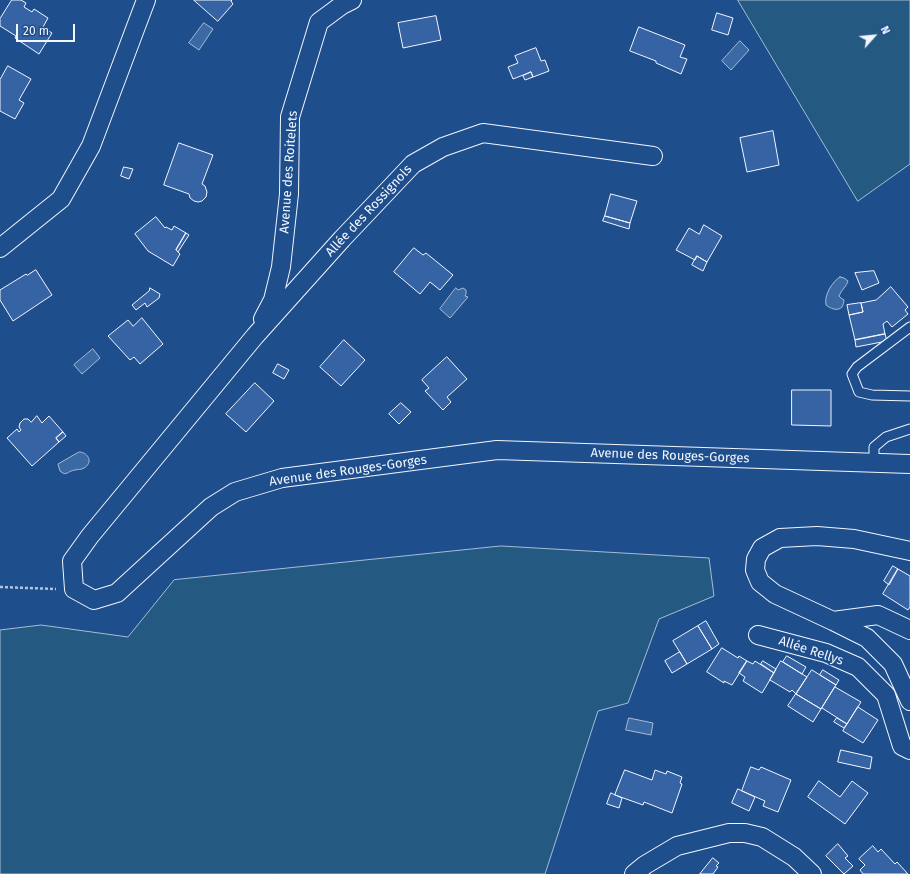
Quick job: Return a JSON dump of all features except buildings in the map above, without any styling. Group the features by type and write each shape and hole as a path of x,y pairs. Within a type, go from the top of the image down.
{"street":[{"path":"0,248 61,199 91,146 146,0"},
{"name":"Avenue des Roitelets","path":"255,336 273,300 281,266 289,194 290,117 319,22 342,5 352,0"},
{"name":"Allée des Rossignols","path":"255,336 342,239 413,164 443,147 483,133 653,156"},
{"path":"74,589 72,561 95,530 255,336"},
{"name":"Avenue des Rouges-Gorges","path":"74,589 94,600 117,593 211,507 234,492 282,478 497,450 910,464"},
{"path":"910,551 854,539 817,536 780,538 762,548 756,559 755,570 760,582 775,594 867,638 893,664 910,701"},
{"path":"833,621 878,616 910,630"},
{"name":"Allée Rellys","path":"758,634 826,653 858,667 886,695 902,746 910,750"},
{"path":"644,871 677,846 729,833 745,833 762,837 794,857 812,874"}],"lane":[{"path":"910,327 857,367 852,374 859,392 872,395 910,396"},
{"path":"874,463 874,447 886,437 910,429"}],"path":[{"path":"0,587 74,589"}],"shaded area":[{"path":"738,0 910,0 910,164 858,201"},
{"path":"204,23 213,29 199,50 189,43"},
{"path":"740,41 749,50 731,70 722,61"},
{"path":"840,277 848,281 839,296 844,300 842,306 838,309 834,309 826,305 826,297 832,285"},
{"path":"456,288 458,290 463,288 466,290 465,296 468,297 450,318 440,309"},
{"path":"93,349 100,358 82,374 74,365"},
{"path":"80,452 86,454 89,458 87,466 83,469 66,474 62,473 58,464"},
{"path":"501,546 709,558 714,596 659,619 628,703 598,711 545,874 0,874 0,630 41,625 128,637 174,580"},
{"path":"629,718 653,723 651,735 626,730"}]}
